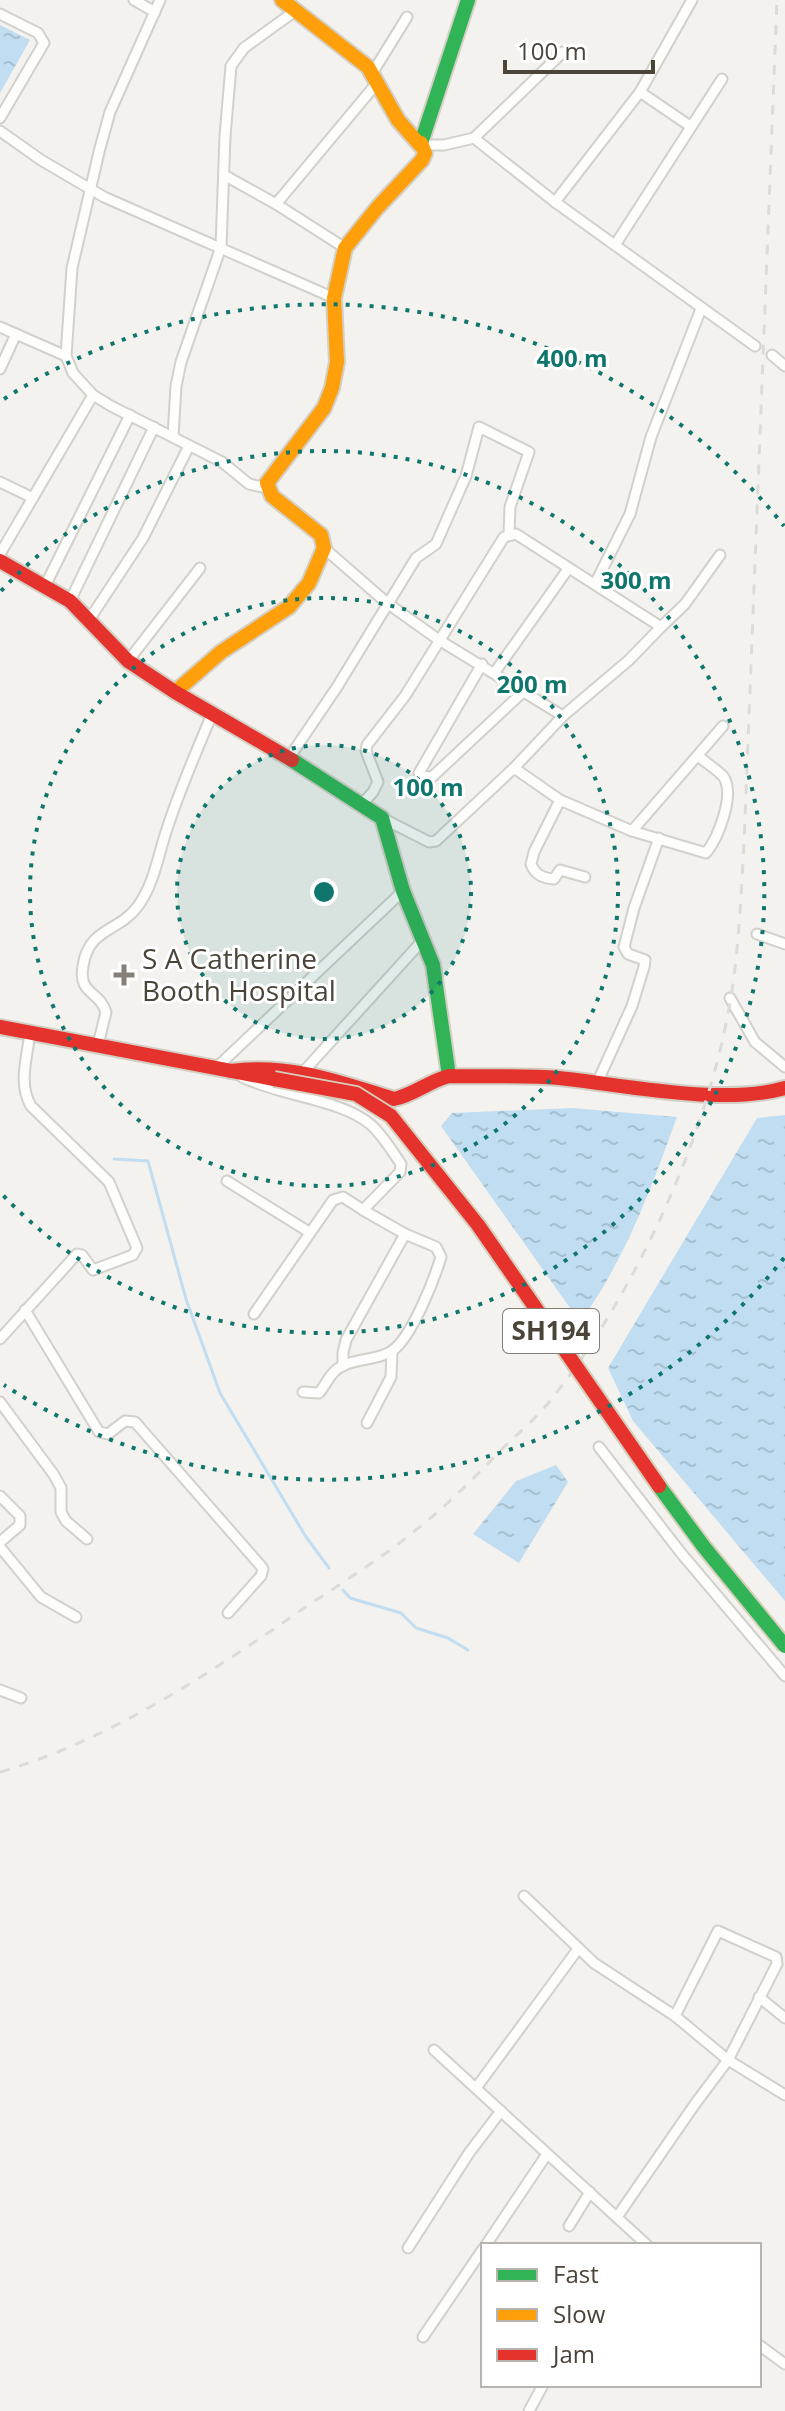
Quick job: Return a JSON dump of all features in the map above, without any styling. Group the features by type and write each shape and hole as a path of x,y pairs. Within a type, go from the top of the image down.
{"street":[{"path":"134,0 155,12"},
{"path":"160,0 110,112 90,189 72,268 66,356 73,373 93,395 222,462 249,484 267,488 272,496 321,535 324,548 387,603 439,640 563,716"},
{"path":"267,488 270,477 282,460 324,408 332,388 337,362 334,298 345,248 425,153 398,120 375,78 282,0"},
{"path":"420,145 468,0"},
{"path":"555,202 640,92 692,0"},
{"path":"173,437 176,386 181,362 221,247 231,66 244,48 295,11"},
{"path":"0,14 44,39 0,118"},
{"path":"276,204 375,78 407,17"},
{"path":"420,145 444,145 474,138 563,52"},
{"path":"615,245 722,79"},
{"path":"640,92 690,126"},
{"path":"0,131 90,189 334,298"},
{"path":"474,138 555,202 755,346"},
{"path":"224,175 345,248"},
{"path":"595,584 630,514 651,437 701,309"},
{"path":"0,327 66,356"},
{"path":"0,369 16,334"},
{"path":"772,355 785,366"},
{"path":"0,554 93,395"},
{"path":"45,586 130,415"},
{"path":"70,601 154,427"},
{"path":"289,758 337,687 416,558 436,544 466,476 479,427 529,452 510,507 509,534"},
{"path":"89,620 143,538 189,446"},
{"path":"0,482 33,498"},
{"path":"362,804 378,782 366,751 367,745 405,696 504,537 509,534 516,534 661,627"},
{"path":"175,692 221,652 289,607 309,583 324,548"},
{"path":"0,561 70,601 128,661 175,692 289,758 382,818 434,842 514,768 563,716 629,660 685,604 720,555"},
{"path":"128,661 200,568"},
{"path":"495,672 568,569"},
{"path":"482,664 420,776 432,777 524,691"},
{"path":"98,1045 106,1012 83,984 83,965 90,943 96,936 114,928 137,907 150,884 184,780 213,712"},
{"path":"632,831 723,726"},
{"path":"514,768 560,800 632,831 702,853 709,850 728,805 728,794 722,776 698,756"},
{"path":"560,800 531,864 538,875 546,878 554,879 560,870 585,877"},
{"path":"382,818 403,891 433,965 449,1076"},
{"path":"597,1083 632,1006 644,967 645,960 628,954 624,947 634,908 659,838"},
{"path":"223,1070 403,891"},
{"path":"757,934 785,944"},
{"path":"304,1071 423,940"},
{"path":"730,998 755,1042 785,1067"},
{"name":"SH194","path":"0,1027 356,1094 391,1116 478,1225 695,1535 785,1646"},
{"path":"0,1339 77,1254 82,1255 93,1270 133,1255 137,1248 109,1182 31,1106 26,1097 23,1088 30,1033"},
{"path":"223,1070 266,1066 304,1071 394,1099 432,1080 449,1076 555,1078 708,1094 764,1094 785,1088"},
{"path":"223,1070 262,1087 346,1111 371,1125 401,1168 363,1210"},
{"path":"227,1181 309,1232"},
{"path":"254,1314 309,1232 336,1198 343,1197 405,1234 436,1247 441,1257 417,1316 392,1351 391,1377 367,1423"},
{"path":"343,1366 346,1340 405,1234"},
{"path":"25,1310 99,1432 108,1434 125,1421 135,1422 263,1569 261,1576 228,1613"},
{"path":"303,1392 319,1393 333,1372 343,1366 392,1351"},
{"path":"0,1402 54,1475 61,1488 61,1512 66,1521 87,1539"},
{"path":"599,1447 689,1562 785,1676"},
{"path":"0,1496 20,1516 21,1521 0,1544 41,1597 76,1617"},
{"path":"0,1690 21,1698"},
{"path":"524,1896 594,1963 675,2016 728,2060 785,2095"},
{"path":"617,2217 728,2060 777,1964 776,1957 718,1931 675,2016"},
{"path":"476,2088 578,1949"},
{"path":"759,1997 785,2018"},
{"path":"434,2050 617,2217 640,2243"},
{"path":"408,2248 469,2153 501,2111"},
{"path":"487,2243 547,2154"},
{"path":"569,2226 590,2192"},
{"path":"423,2337 481,2251"},
{"path":"761,2346 785,2364"},
{"path":"529,2411 542,2387"}],"water":[{"path":"0,25 30,40 0,93"},
{"path":"573,1108 677,1117 624,1249 580,1322 441,1126 452,1113"},
{"path":"785,1115 785,1601 633,1421 608,1368 757,1118"},
{"path":"556,1465 568,1482 519,1563 473,1534 516,1481"}],"waterway":[{"path":"114,1159 148,1161 186,1299 220,1393 306,1537 329,1568"},
{"path":"343,1590 350,1598 401,1613 416,1628 448,1638 468,1650"}],"railway":[{"path":"0,1772 79,1743 191,1683 366,1567 433,1516 550,1401 611,1311 664,1210 706,1102 731,997 738,940 777,0"}],"traffic: fast":[{"path":"421,143 468,0"},
{"path":"292,760 382,818 403,891 433,965 449,1076"},
{"path":"659,1486 785,1646"}],"traffic: slow":[{"path":"282,0 368,67 398,120 420,145"},
{"path":"175,692 221,652 289,607 309,583 324,548 321,535 272,496 267,483 324,408 332,388 337,362 334,298 345,248 422,160 425,153 421,143"}],"traffic: jam":[{"path":"0,561 70,601 128,661 292,760"},
{"path":"0,1027 274,1079"},
{"path":"231,1071 294,1072 394,1099 449,1076 559,1078 704,1095 760,1093 785,1088"},
{"path":"274,1079 356,1094 391,1116 478,1225 659,1486"}],"place":[{"name":"S A Catherine Booth Hospital","path":"124,975"}]}
